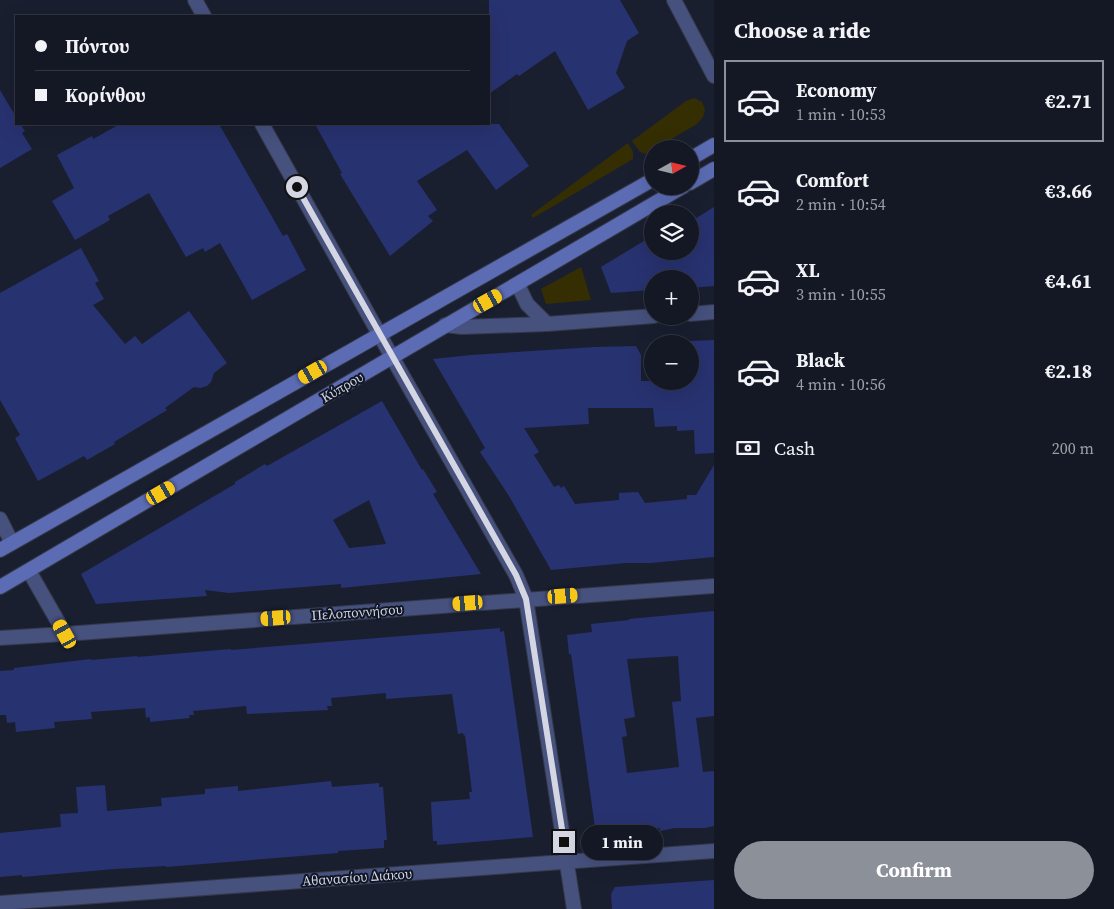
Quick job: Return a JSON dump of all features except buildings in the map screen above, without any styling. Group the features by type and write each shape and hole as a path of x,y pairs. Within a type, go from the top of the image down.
{"main road":[{"path":"699,154 714,145"},
{"path":"699,178 714,169"},
{"name":"Κύπρου","path":"6,546 644,185"},
{"name":"Κύπρου","path":"0,587 669,195"}],"street":[{"path":"195,0 203,15"},
{"path":"674,0 714,76"},
{"path":"263,125 516,575 526,599 574,909"},
{"path":"518,285 527,304 547,324"},
{"path":"699,313 714,312"},
{"path":"445,326 547,324 644,317"},
{"path":"0,519 6,546"},
{"path":"29,570 65,634"},
{"name":"Πελοποννήσου","path":"0,638 714,586"},
{"name":"Αθανασίου Διάκου","path":"0,904 714,851"}],"shaded area":[{"path":"694,98 702,102 705,110 703,117 697,124 670,140 644,140 644,153 640,152 632,141 686,101"},
{"path":"628,143 633,152 633,159 533,218 531,215"},
{"path":"581,267 591,300 546,304 541,289"}],"route":[{"path":"297,187 516,575 526,599 564,842"}]}
